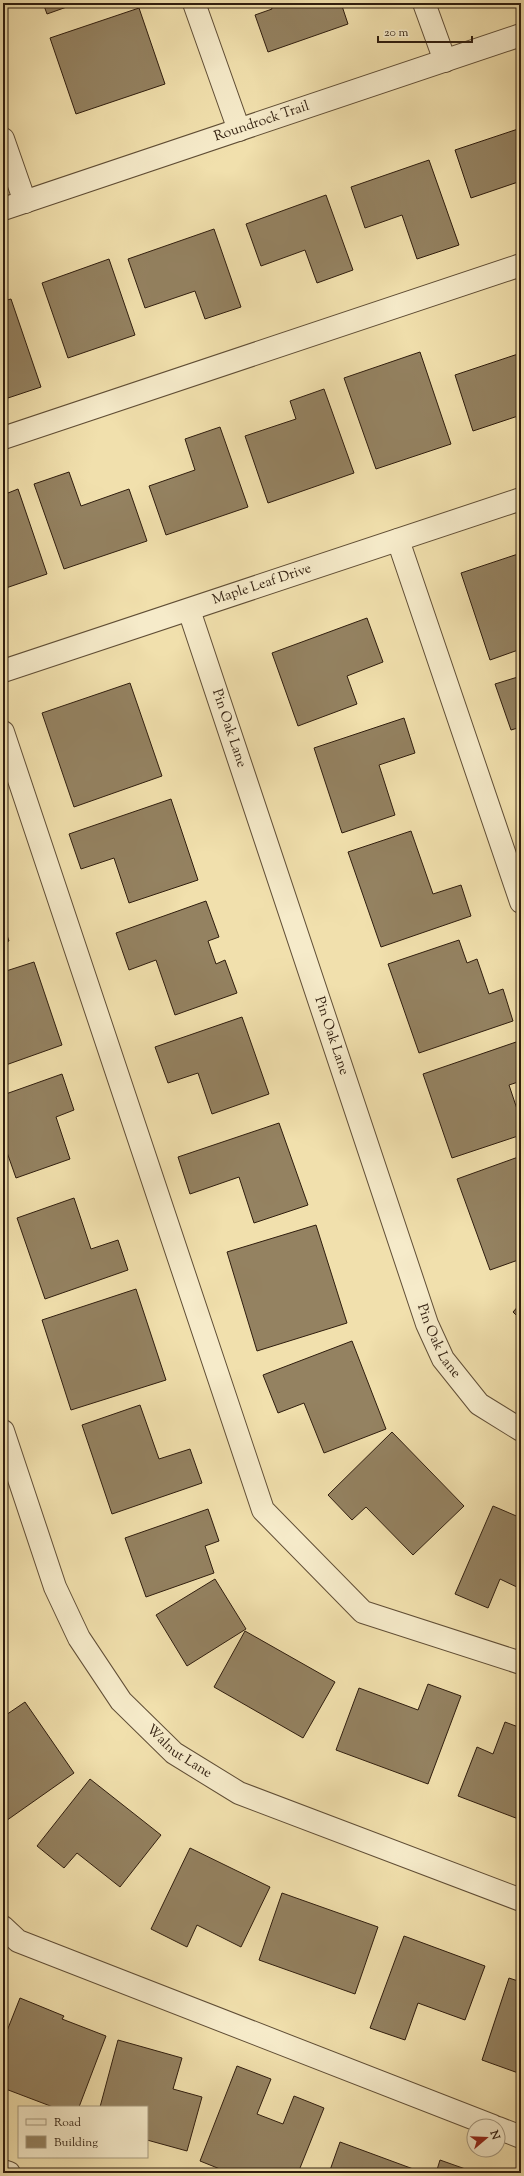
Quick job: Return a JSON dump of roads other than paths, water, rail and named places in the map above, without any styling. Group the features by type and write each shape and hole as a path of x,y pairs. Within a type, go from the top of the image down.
{"street":[{"path":"194,3 239,130"},
{"path":"424,3 445,61"},
{"name":"Roundrock Trail","path":"3,209 521,35"},
{"path":"3,138 25,202"},
{"path":"3,438 521,265"},
{"name":"Maple Leaf Drive","path":"3,671 521,499"},
{"path":"398,540 521,902"},
{"name":"Pin Oak Lane","path":"189,610 427,1324 443,1359 479,1404 521,1430"},
{"path":"3,732 263,1510 363,1612 521,1663"},
{"name":"Walnut Lane","path":"3,1431 55,1587 79,1638 120,1701 174,1753 238,1793 521,1900"},
{"path":"3,1927 18,1941 472,2118"},
{"path":"506,2131 521,2137"},
{"path":"3,2171 9,2173"}]}
